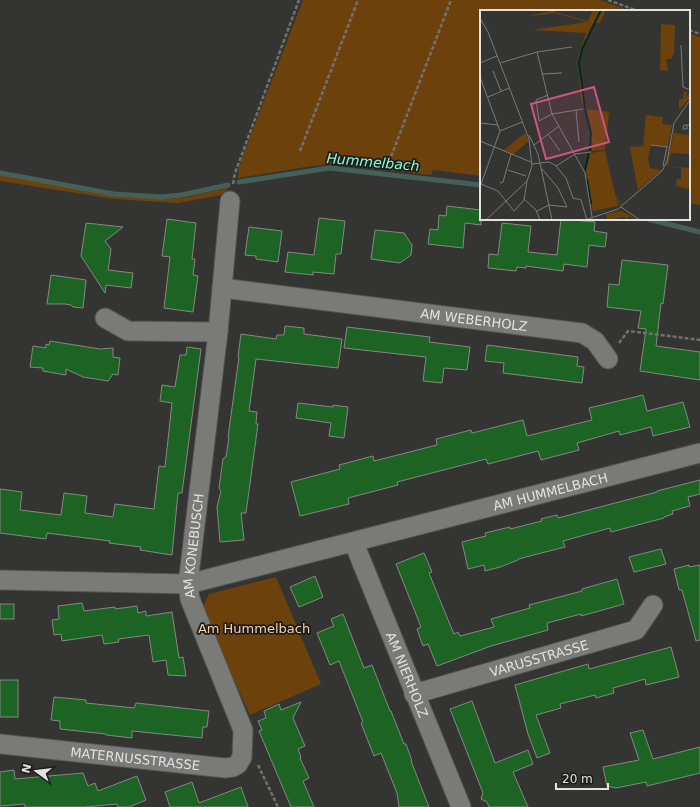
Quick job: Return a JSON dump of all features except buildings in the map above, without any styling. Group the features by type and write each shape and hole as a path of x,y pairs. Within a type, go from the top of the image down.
{"street":[{"name":"AM KONEBUSCH","path":"231,194 218,332 188,584 190,599 243,730 242,757"},
{"name":"AM WEBERHOLZ","path":"222,288 582,333 595,341 608,360"},
{"path":"105,318 128,331 218,332"},
{"name":"AM HUMMELBACH","path":"0,580 188,584 700,453"},
{"name":"AM NIERHOLZ","path":"354,542 460,807"},
{"name":"VARUSSTRASSE","path":"414,694 636,630 653,606"},
{"name":"MATERNUSSTRASSE","path":"0,744 225,768 233,767 238,764 242,757"}],"path":[{"path":"231,194 235,173 299,0"},
{"path":"300,151 358,0"},
{"path":"389,162 451,0"},
{"path":"608,0 635,10"},
{"path":"690,30 700,34"},
{"path":"608,360 628,331 700,340"},
{"path":"242,757 258,763 278,807"}],"green space":[{"path":"303,0 600,0 627,10 480,10 480,176 433,170 431,175 334,164 238,178 242,158"},
{"path":"690,33 700,37 700,205 690,203"},
{"path":"0,175 114,195 161,199 183,198 227,188 226,194 178,203 114,199 0,181"},
{"name":"Am Hummelbach","path":"276,577 321,684 250,715 202,609 209,594"}],"waterway":[{"name":"Hummelbach","path":"239,182 329,168 480,185"},
{"name":"Hummelbach","path":"0,173 114,194 161,197 182,195 228,185"},
{"name":"Hummelbach","path":"652,220 700,232"}]}
